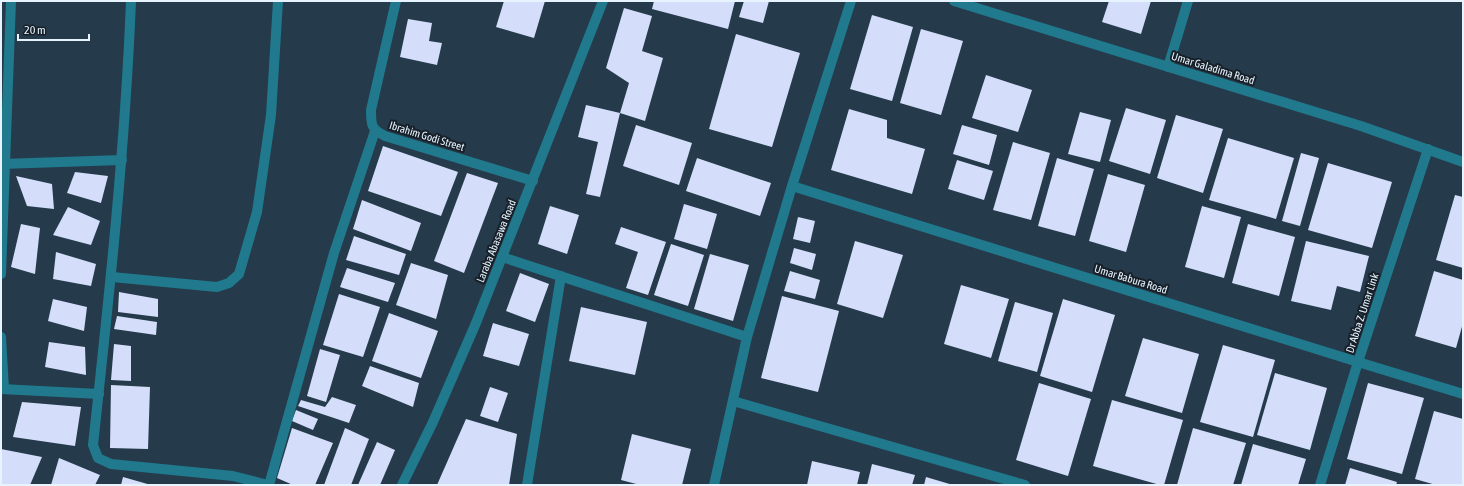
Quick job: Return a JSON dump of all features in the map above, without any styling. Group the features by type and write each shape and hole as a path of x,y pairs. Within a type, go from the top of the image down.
{"street":[{"path":"1,274 3,164 11,1"},
{"path":"130,1 122,160 112,277 93,445 98,458 111,464 232,476 269,485 334,253 375,131"},
{"path":"112,277 217,287 229,284 239,274 257,212 271,115 278,1"},
{"name":"Ibrahim Godi Street","path":"396,1 371,110 371,121 375,131 385,136 532,181"},
{"name":"Laraba Abasawa Road","path":"402,485 433,422 476,323 603,1"},
{"path":"714,485 747,337 792,186 851,1"},
{"path":"1168,67 1188,1"},
{"name":"Umar Galadima Road","path":"960,2 1361,126 1463,162"},
{"name":"Dr Abba Z. Umar Link","path":"1320,485 1358,362 1428,149"},
{"path":"3,164 122,160"},
{"name":"Umar Babura Road","path":"792,186 1463,394"},
{"path":"502,257 747,337"},
{"path":"527,485 561,276"},
{"path":"1,337 2,389 99,394"},
{"path":"733,401 1025,485"}],"building":[{"path":"504,1 545,1 534,38 496,27"},
{"path":"654,1 735,1 728,29 652,9"},
{"path":"744,1 769,1 763,23 739,17"},
{"path":"1109,1 1151,1 1141,34 1102,22"},
{"path":"624,8 652,16 642,51 663,58 645,121 620,113 629,83 606,68"},
{"path":"872,15 913,27 892,101 850,89"},
{"path":"408,19 432,23 429,41 442,43 437,65 400,57"},
{"path":"921,29 963,41 941,115 900,103"},
{"path":"736,34 800,53 772,147 709,129"},
{"path":"986,75 1032,90 1018,132 972,118"},
{"path":"586,105 620,113 600,197 586,194 598,142 578,137"},
{"path":"1126,108 1166,120 1150,174 1109,161"},
{"path":"849,109 887,120 887,138 925,149 912,194 831,170"},
{"path":"1080,112 1111,120 1100,162 1068,154"},
{"path":"1176,115 1223,129 1203,193 1157,178"},
{"path":"636,125 692,143 679,185 623,166"},
{"path":"962,125 997,135 989,165 953,154"},
{"path":"1228,138 1294,158 1276,219 1209,200"},
{"path":"1013,142 1050,153 1031,220 993,210"},
{"path":"383,146 458,172 441,216 368,191"},
{"path":"1301,153 1319,158 1300,226 1282,221"},
{"path":"697,158 771,183 760,216 686,191"},
{"path":"1057,158 1094,169 1075,236 1038,226"},
{"path":"957,160 993,171 984,200 948,189"},
{"path":"1328,163 1392,182 1372,248 1308,230"},
{"path":"75,172 108,176 101,203 67,193"},
{"path":"467,173 498,183 464,273 434,261"},
{"path":"1108,174 1145,185 1126,252 1089,241"},
{"path":"16,176 52,184 54,209 27,206"},
{"path":"1455,195 1463,197 1463,268 1436,260"},
{"path":"362,200 421,223 411,251 353,229"},
{"path":"684,204 717,214 707,249 674,239"},
{"path":"550,206 579,215 567,254 538,244"},
{"path":"1202,206 1241,217 1224,278 1185,267"},
{"path":"68,207 100,221 91,245 53,235"},
{"path":"798,217 815,221 810,243 793,239"},
{"path":"21,224 40,228 35,274 11,267"},
{"path":"1248,224 1295,237 1279,296 1232,283"},
{"path":"621,227 666,242 648,295 626,288 638,252 615,244"},
{"path":"354,236 406,254 399,275 346,260"},
{"path":"855,241 903,255 883,318 837,304"},
{"path":"1306,241 1369,256 1360,292 1337,286 1331,310 1291,301"},
{"path":"671,244 704,255 688,306 654,295"},
{"path":"794,248 816,254 812,270 790,263"},
{"path":"56,252 96,264 91,286 53,279"},
{"path":"710,254 749,265 733,321 694,309"},
{"path":"411,263 448,275 436,319 396,305"},
{"path":"347,268 395,283 388,302 340,287"},
{"path":"790,271 820,280 815,299 784,291"},
{"path":"1434,271 1463,280 1463,323 1456,348 1415,336"},
{"path":"520,273 549,284 535,322 506,311"},
{"path":"961,285 1009,299 991,358 944,344"},
{"path":"119,292 158,299 158,317 118,312"},
{"path":"339,294 380,307 363,357 323,345"},
{"path":"782,296 839,311 818,392 761,378"},
{"path":"53,299 87,307 84,331 48,321"},
{"path":"1063,299 1115,315 1092,392 1040,376"},
{"path":"1015,302 1053,313 1037,372 998,361"},
{"path":"581,307 647,322 635,375 569,361"},
{"path":"389,313 438,331 421,378 372,361"},
{"path":"117,316 157,322 156,335 114,329"},
{"path":"493,323 529,334 519,366 483,356"},
{"path":"1143,338 1199,354 1182,413 1125,396"},
{"path":"49,342 85,347 86,375 45,367"},
{"path":"114,344 131,346 131,381 111,380"},
{"path":"1223,345 1275,360 1253,437 1200,422"},
{"path":"320,349 340,355 326,402 307,396"},
{"path":"370,366 419,383 413,407 362,386"},
{"path":"1275,373 1327,388 1310,450 1257,435"},
{"path":"1039,383 1091,399 1068,476 1016,460"},
{"path":"1368,383 1424,398 1402,474 1347,459"},
{"path":"111,385 150,387 148,449 110,448"},
{"path":"490,387 508,393 498,422 480,416"},
{"path":"332,397 356,405 349,423 298,406 301,400 325,407"},
{"path":"1112,400 1183,420 1164,485 1093,466"},
{"path":"22,402 81,407 75,446 13,437"},
{"path":"296,410 318,419 313,430 292,421"},
{"path":"1434,411 1463,419 1463,485 1436,485 1415,479"},
{"path":"466,419 517,434 509,485 437,485"},
{"path":"292,428 333,443 315,485 293,485 277,478"},
{"path":"345,428 369,439 351,485 324,485"},
{"path":"1193,428 1246,443 1233,485 1177,485"},
{"path":"632,434 691,449 682,485 640,485 621,480"},
{"path":"377,442 395,450 380,485 358,485"},
{"path":"1253,444 1306,459 1298,485 1241,485"},
{"path":"1,449 42,457 30,485 1,485"},
{"path":"59,458 100,475 95,485 51,485"},
{"path":"812,461 860,472 857,485 807,485"},
{"path":"872,464 915,475 912,485 867,485"},
{"path":"1350,468 1397,482 1396,485 1345,485"},
{"path":"123,477 151,485 121,485"},
{"path":"926,477 953,485 924,485"}]}
